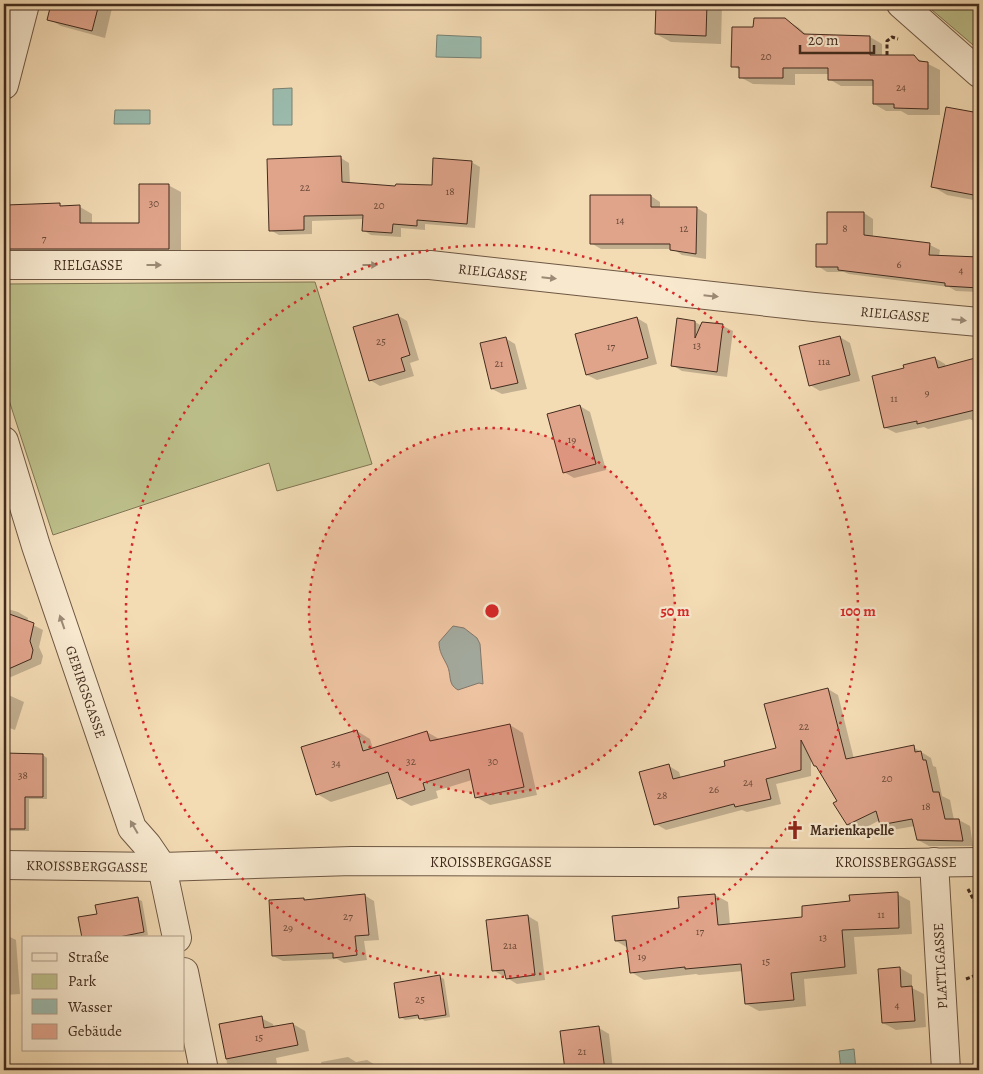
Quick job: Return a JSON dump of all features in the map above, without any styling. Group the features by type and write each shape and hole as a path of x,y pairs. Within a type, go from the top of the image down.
{"street":[{"path":"4,85 25,4"},
{"path":"900,4 979,73"},
{"name":"RIELGASSE","path":"4,265 430,265 804,306 979,322"},
{"name":"GEBIRGSGASSE","path":"4,441 36,546 132,828 147,845 162,867 177,936"},
{"name":"KROISSBERGGASSE","path":"4,865 162,867 352,861 934,862 971,872"},
{"name":"PLATTLGASSE","path":"934,862 946,1070"},
{"path":"185,977 204,1070"}],"path":[{"path":"887,55 887,41 889,39 895,37 904,43"},
{"path":"971,872 979,910"},
{"path":"979,927 979,936"}],"green space":[{"path":"925,4 979,4 979,50"},
{"path":"315,282 372,464 277,491 269,463 53,535 4,385 4,284"}],"water":[{"path":"437,35 481,37 481,58 436,57"},
{"path":"292,88 292,125 273,125 273,89"},
{"path":"115,110 150,110 150,124 114,124"},
{"path":"453,626 464,628 477,638 480,644 483,684 479,683 458,690 452,685 448,669 440,652 439,642"},
{"path":"854,1049 856,1070 841,1070 839,1051"}],"building":[{"path":"51,4 99,4 92,31 47,20"},
{"path":"656,4 707,4 706,36 655,34"},
{"path":"754,18 785,18 804,34 870,36 870,55 914,55 919,61 928,62 928,109 894,108 894,104 873,104 873,80 828,80 828,68 783,68 783,78 739,78 739,67 731,67 732,27 753,27"},
{"path":"946,107 979,113 979,196 931,187"},
{"path":"341,156 342,182 395,186 396,184 432,185 433,158 472,161 467,224 417,220 417,226 393,224 392,233 362,231 363,215 304,216 304,230 269,231 267,159"},
{"path":"139,184 169,184 169,249 7,249 6,205 60,203 60,206 80,205 80,223 139,223"},
{"path":"590,195 651,195 651,207 697,207 696,254 670,250 670,244 590,244"},
{"path":"827,212 864,212 864,235 930,243 929,255 979,257 979,288 945,286 945,283 838,270 838,267 816,267 816,244 827,244"},
{"path":"398,314 410,355 401,358 405,371 369,381 353,327"},
{"path":"637,317 648,358 586,375 575,334"},
{"path":"677,318 695,321 695,338 702,322 723,324 717,372 671,366"},
{"path":"840,336 850,375 809,386 799,346"},
{"path":"506,337 518,383 491,389 480,343"},
{"path":"935,357 938,368 979,357 979,409 917,424 917,421 884,428 872,376 904,368 903,365"},
{"path":"580,405 596,464 563,473 547,414"},
{"path":"4,612 34,623 30,641 33,650 31,659 4,671"},
{"path":"828,688 846,759 914,745 915,752 921,751 923,760 926,760 933,792 939,792 945,819 959,819 963,841 917,840 912,819 880,825 876,811 847,825 833,803 837,801 816,766 814,766 801,740 801,770 766,779 771,799 735,807 734,804 654,825 639,772 669,764 673,779 725,766 724,761 776,748 764,704"},
{"path":"510,724 524,787 475,798 469,769 423,783 425,790 397,799 388,772 316,795 301,747 357,730 363,751 427,731 430,741"},
{"path":"4,753 43,754 43,797 25,797 25,829 4,829"},
{"path":"898,892 899,928 842,930 845,967 791,973 794,1000 745,1004 741,964 685,969 685,967 630,973 626,940 615,941 612,916 679,908 678,897 715,894 718,925 802,917 802,906 850,901 849,895"},
{"path":"365,894 369,935 355,936 357,955 333,958 333,953 272,956 269,900 304,898 304,900"},
{"path":"138,897 144,932 124,936 82,936 78,917 97,914 95,905"},
{"path":"528,915 535,975 506,979 504,970 492,971 486,920"},
{"path":"900,967 901,987 912,986 915,1021 882,1023 878,969"},
{"path":"440,975 446,1015 419,1019 418,1015 399,1018 394,983"},
{"path":"262,1016 264,1028 293,1023 298,1045 226,1059 219,1024"},
{"path":"599,1026 605,1070 565,1070 560,1031"}],"place":[{"name":"Marienkapelle","path":"795,830"}]}
